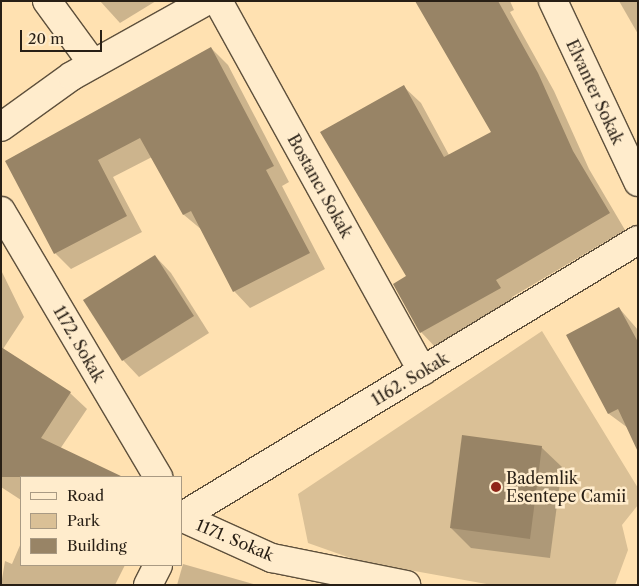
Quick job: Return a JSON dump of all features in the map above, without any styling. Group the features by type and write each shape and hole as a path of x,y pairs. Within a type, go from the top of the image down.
{"street":[{"path":"47,1 93,64"},
{"path":"1,127 93,64 206,1"},
{"name":"Bostancı Sokak","path":"218,1 422,371"},
{"name":"Elvanter Sokak","path":"553,1 638,182"},
{"name":"1172. Sokak","path":"1,211 157,476"},
{"name":"1162. Sokak","path":"182,516 638,240"},
{"name":"1171. Sokak","path":"182,517 272,558 406,585"},
{"path":"148,585 158,566"}],"green space":[{"path":"542,331 638,488 638,505 622,525 628,550 615,585 492,585 359,561 308,543 298,494"}],"building":[{"path":"415,1 498,1 538,73 573,151 610,213 496,280 501,288 420,333 393,284 406,276 320,132 404,85 444,157 491,132"},
{"path":"211,47 274,166 266,170 310,253 233,292 191,211 183,215 140,138 98,160 127,216 54,254 5,161"},
{"path":"155,255 194,316 122,361 83,300"},
{"path":"619,307 638,342 638,452 618,409 608,414 566,335"},
{"path":"1,347 71,392 41,438 121,476 1,477"},
{"name":"Bademlik Esentepe Camii","path":"462,435 542,446 530,539 450,528"}],"place":[{"name":"Bademlik Esentepe Camii","path":"496,487"}]}
